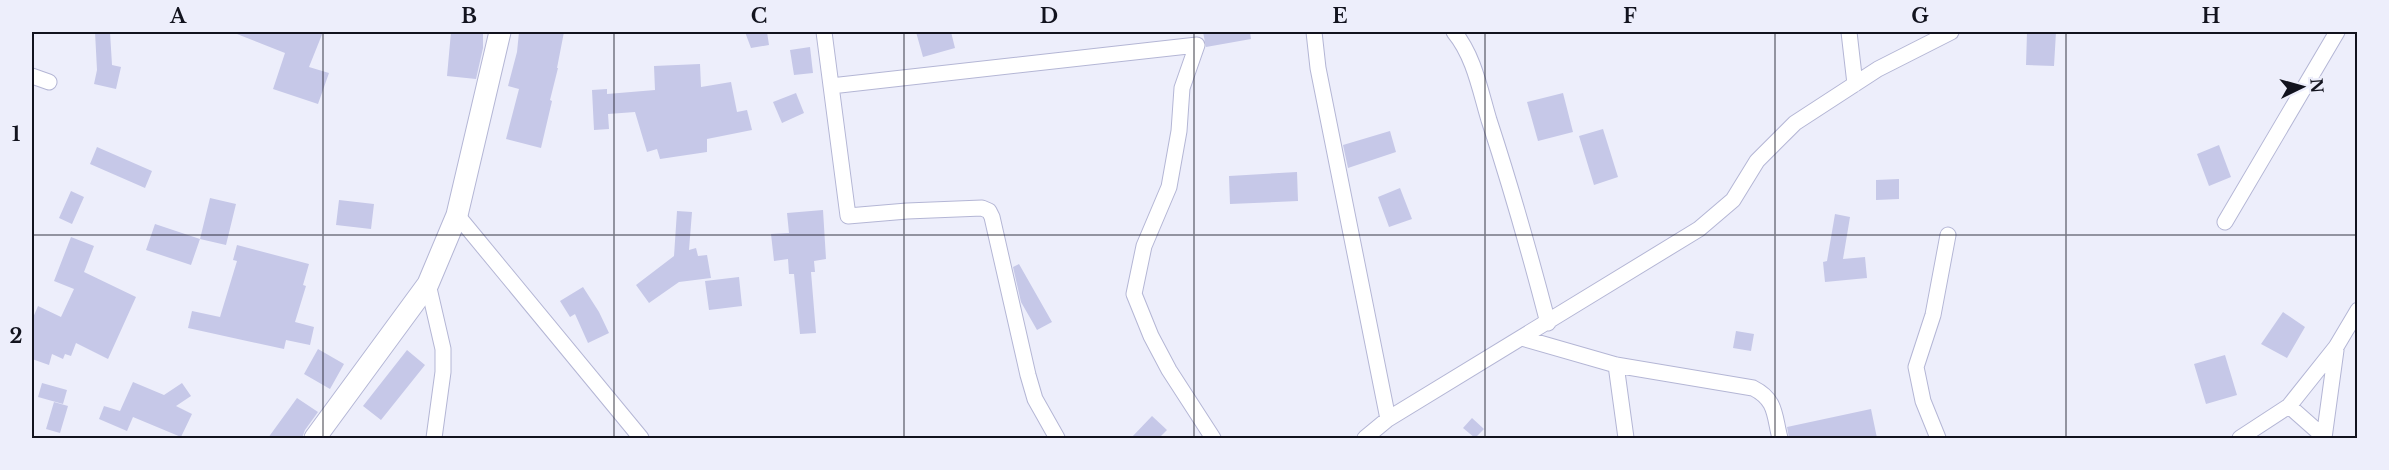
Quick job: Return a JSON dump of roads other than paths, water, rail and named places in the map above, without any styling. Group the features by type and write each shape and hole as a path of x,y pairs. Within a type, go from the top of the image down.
{"main road":[{"path":"315,438 428,284 457,215 500,32"}],"street":[{"path":"824,32 848,216 939,209 982,208 989,211 1035,399 1057,438"},
{"path":"1314,32 1318,68 1388,419"},
{"path":"1454,32 1465,45 1478,84 1520,217 1548,323"},
{"path":"1850,32 1855,84"},
{"path":"1365,438 1388,419 1699,229 1733,200 1757,161 1795,123 1878,69 1952,32"},
{"path":"2225,222 2337,32"},
{"path":"831,86 1197,45 1182,88 1179,131 1169,187 1144,246 1134,294 1164,361 1213,438"},
{"path":"32,76 49,82"},
{"path":"457,215 641,438"},
{"path":"1938,438 1923,401 1916,367 1933,315 1948,235"},
{"path":"428,284 442,349 443,372 434,438"},
{"path":"2240,438 2289,406 2336,347 2358,310"},
{"path":"1522,338 1616,365 1754,388 1766,394 1773,406 1780,438"},
{"path":"2324,438 2336,347"},
{"path":"1616,365 1626,438"},
{"path":"2289,406 2324,438"}]}
